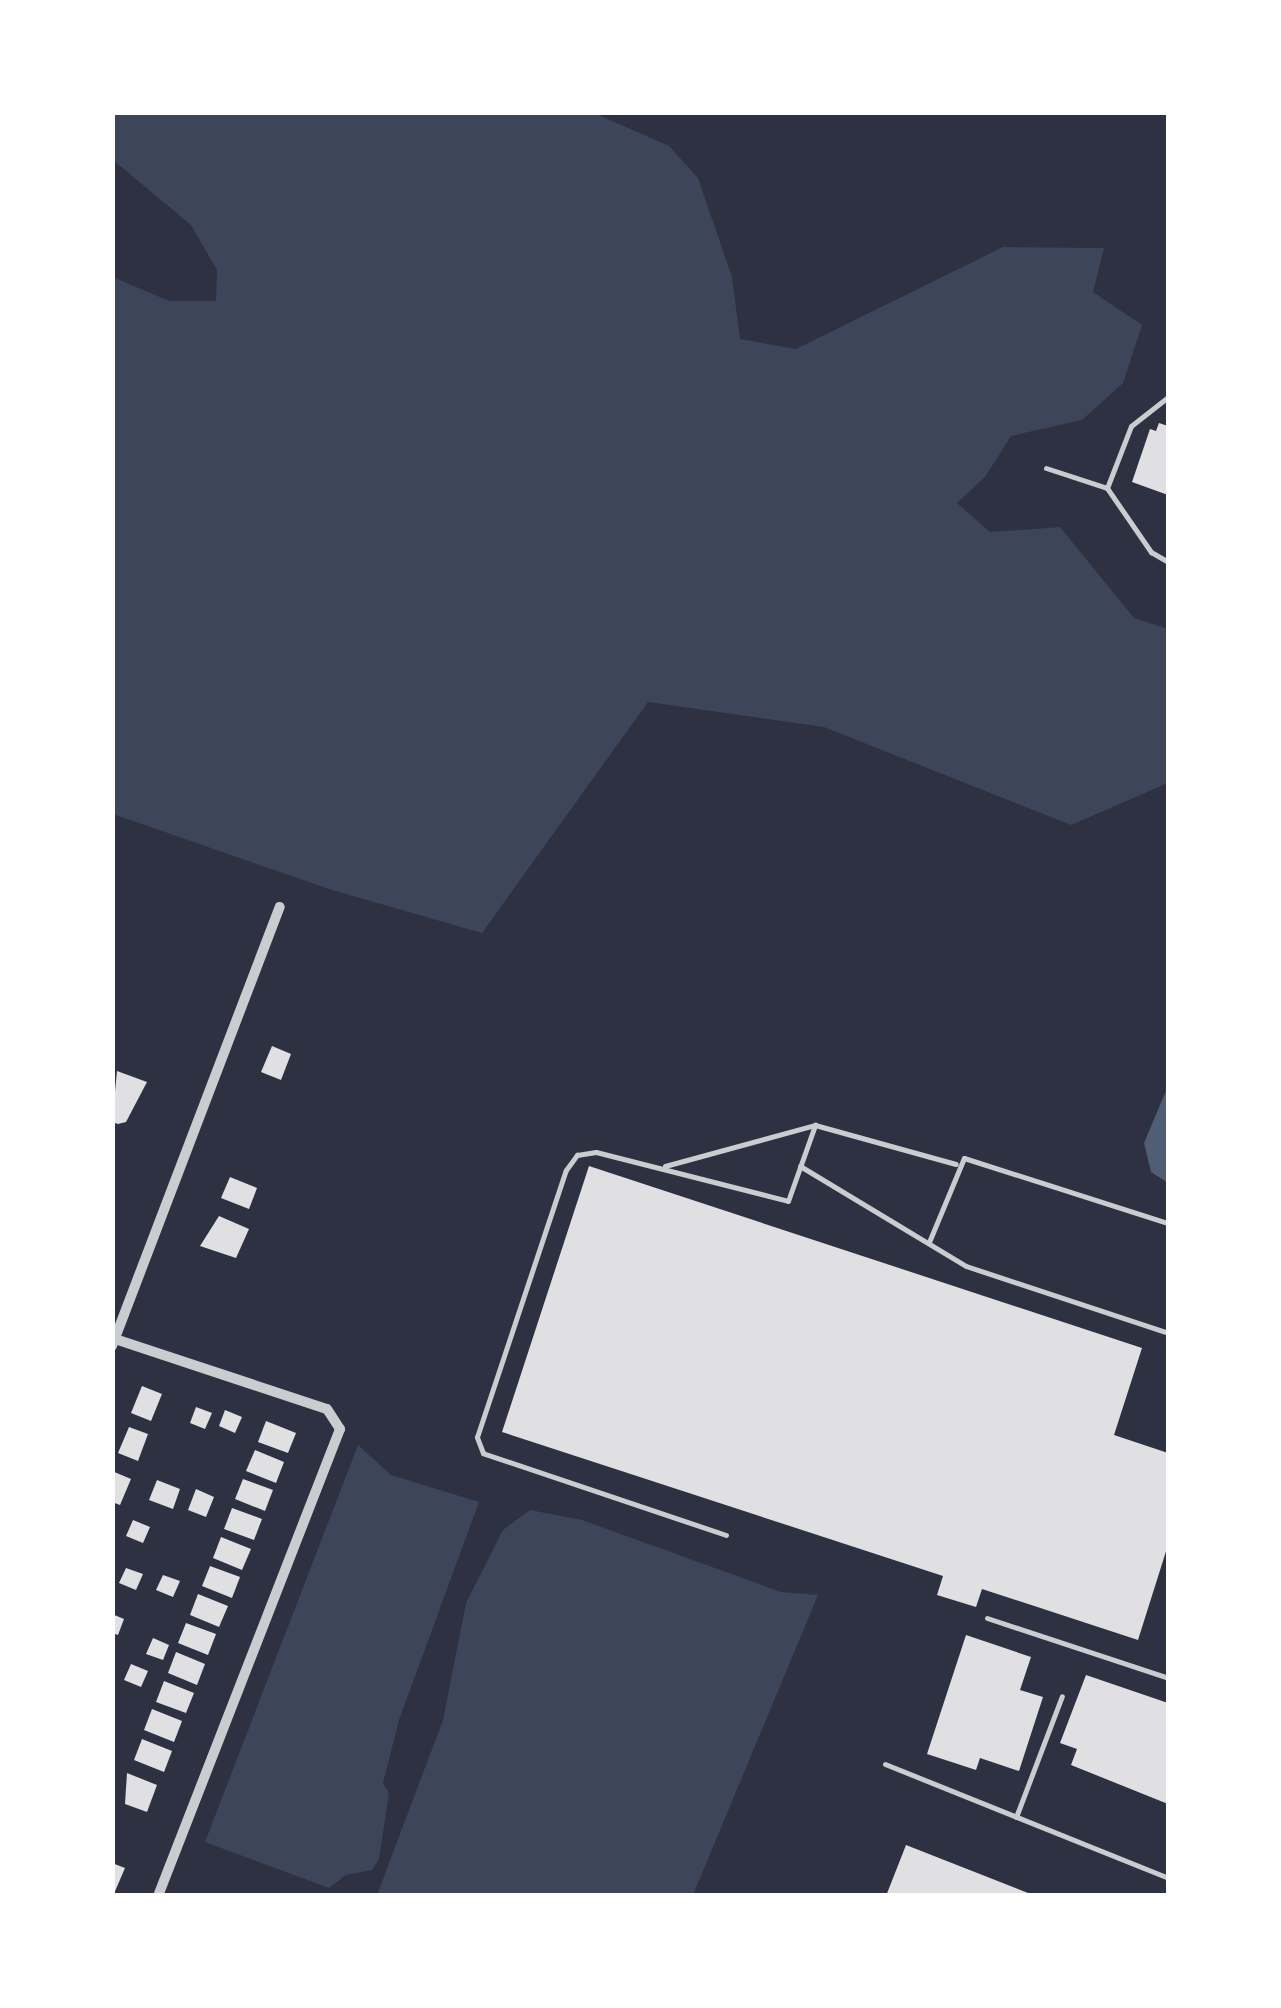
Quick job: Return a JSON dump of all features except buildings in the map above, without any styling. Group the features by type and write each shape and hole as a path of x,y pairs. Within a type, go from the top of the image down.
{"street":[{"path":"158,1896 336,1442 338,1421 327,1409 114,1341 280,907"}],"lane":[{"path":"1107,488 1131,426 1168,397"},
{"path":"1046,468 1107,488 1151,552 1168,562"},
{"path":"726,1535 483,1454 477,1437 566,1170 577,1156 596,1152 788,1200 815,1125"},
{"path":"661,1167 815,1125 956,1164 973,1158 1168,1223"},
{"path":"929,1243 956,1164"},
{"path":"800,1166 966,1266 1168,1333"},
{"path":"988,1618 1168,1678"},
{"path":"1016,1817 1062,1696"},
{"path":"885,1764 1168,1878"}],"shaded area":[{"path":"113,113 594,113 669,146 698,178 732,277 740,339 796,349 1003,247 1104,248 1093,292 1142,325 1123,383 1082,420 1011,436 985,477 957,503 990,532 1060,527 1134,618 1168,629 1168,783 1071,825 824,727 648,702 482,933 332,890 113,814 113,277 169,301 216,301 217,270 191,225 113,160"},
{"path":"1168,1086 1168,1183 1151,1172 1144,1143"},
{"path":"358,1445 391,1475 479,1502 399,1720 383,1783 389,1794 379,1859 372,1870 346,1875 329,1888 205,1842"},
{"path":"530,1510 582,1520 781,1592 818,1595 693,1895 377,1895 443,1720 466,1603 503,1530"}]}
